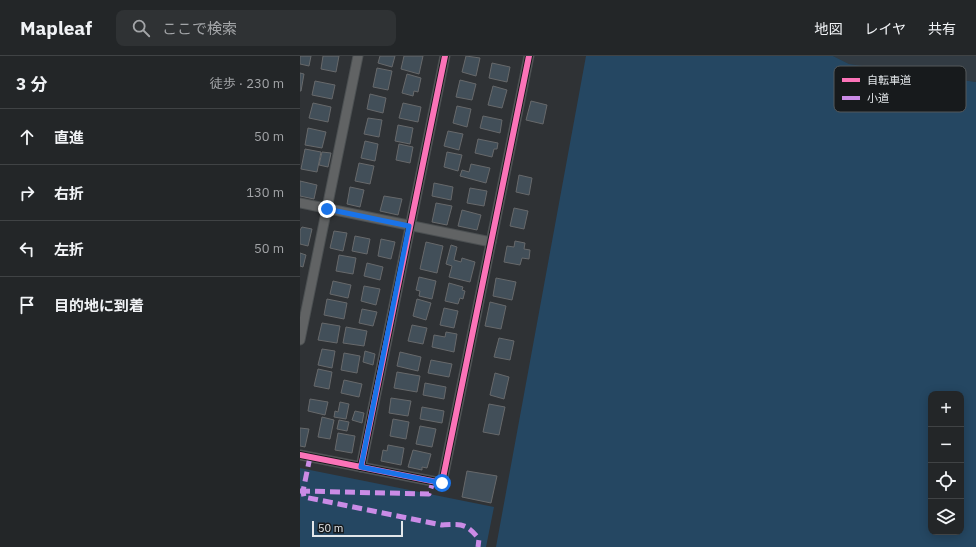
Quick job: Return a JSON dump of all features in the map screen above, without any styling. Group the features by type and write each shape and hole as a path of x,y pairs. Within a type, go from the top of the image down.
{"street":[{"path":"300,340 358,56"},
{"path":"361,467 409,226 445,56"},
{"path":"300,455 442,483 529,56"},
{"path":"300,203 491,242"}],"shaded area":[{"path":"586,56 833,56 849,64 863,66 834,66 834,112 966,112 966,81 976,82 976,547 496,547"},
{"path":"833,56 976,56 976,82 966,81 966,66 863,66 849,64"},
{"path":"300,468 494,507 486,547 300,547"}],"building":[{"path":"300,56 311,56 309,66 300,64"},
{"path":"323,56 339,56 336,72 321,69"},
{"path":"380,56 395,56 392,67 378,63"},
{"path":"404,56 423,56 419,74 401,69"},
{"path":"466,56 480,58 476,76 462,72"},
{"path":"492,63 510,67 507,82 489,78"},
{"path":"377,68 392,71 388,90 373,87"},
{"path":"300,73 304,74 301,91 300,91"},
{"path":"407,74 421,78 418,92 414,91 413,96 402,93"},
{"path":"460,80 476,84 472,100 456,97"},
{"path":"315,81 335,85 332,99 312,95"},
{"path":"493,86 507,90 502,108 488,105"},
{"path":"370,94 386,98 383,113 367,109"},
{"path":"531,101 547,105 543,124 526,120"},
{"path":"313,103 331,107 328,122 309,118"},
{"path":"403,103 421,107 418,122 399,118"},
{"path":"457,106 471,109 467,127 453,123"},
{"path":"483,116 502,120 500,133 480,128"},
{"path":"368,118 382,120 379,137 364,134"},
{"path":"398,125 413,128 410,144 395,141"},
{"path":"308,128 326,132 322,148 305,145"},
{"path":"448,131 463,134 459,150 444,146"},
{"path":"478,139 498,143 497,149 494,149 492,157 475,153"},
{"path":"365,141 378,144 375,161 361,158"},
{"path":"399,144 413,147 410,163 396,160"},
{"path":"305,149 321,152 317,172 301,169"},
{"path":"322,152 331,153 328,167 319,165"},
{"path":"447,152 462,155 458,171 444,167"},
{"path":"359,163 374,166 370,184 355,181"},
{"path":"471,164 490,168 486,183 460,176 462,170 469,172"},
{"path":"519,175 532,178 529,195 516,192"},
{"path":"300,181 317,185 314,199 300,196"},
{"path":"434,183 453,187 451,200 432,196"},
{"path":"350,187 364,190 360,207 347,204"},
{"path":"470,188 487,191 484,206 467,203"},
{"path":"384,196 402,199 398,215 380,211"},
{"path":"436,203 452,206 447,225 432,222"},
{"path":"514,208 528,211 524,229 510,226"},
{"path":"462,210 481,215 477,230 458,226"},
{"path":"302,227 312,229 308,246 300,244 300,230"},
{"path":"334,231 347,233 343,251 330,248"},
{"path":"355,236 370,239 367,254 352,251"},
{"path":"381,239 395,242 391,259 378,256"},
{"path":"515,241 525,243 524,249 530,250 529,259 522,258 520,265 504,262 507,246 514,247"},
{"path":"426,242 443,246 437,273 420,269"},
{"path":"451,245 457,247 454,260 461,262 462,258 475,262 470,282 449,277 452,266 446,264"},
{"path":"300,253 306,255 303,267 300,266"},
{"path":"339,255 356,258 353,274 336,271"},
{"path":"367,263 383,267 380,280 364,276"},
{"path":"419,277 436,281 432,299 419,296 420,291 416,290"},
{"path":"496,278 516,282 512,300 493,296"},
{"path":"333,281 351,285 348,298 330,294"},
{"path":"449,283 463,287 462,290 465,291 463,299 460,298 458,304 445,301"},
{"path":"364,286 380,289 376,305 361,301"},
{"path":"327,299 347,303 344,319 324,315"},
{"path":"417,299 431,303 426,320 413,316"},
{"path":"490,302 506,306 501,329 485,326"},
{"path":"444,308 458,311 454,328 440,325"},
{"path":"362,309 377,312 373,326 359,323"},
{"path":"322,323 340,326 337,343 318,340"},
{"path":"412,325 427,328 423,344 408,341"},
{"path":"346,327 367,331 364,346 343,343"},
{"path":"446,332 457,334 454,352 432,347 434,335 445,337"},
{"path":"499,338 514,341 510,360 494,357"},
{"path":"322,349 335,351 332,368 318,365"},
{"path":"365,351 375,354 373,365 363,362"},
{"path":"400,352 421,357 418,371 397,366"},
{"path":"344,353 360,356 357,373 341,370"},
{"path":"431,360 452,364 449,377 428,373"},
{"path":"318,369 332,372 329,389 314,386"},
{"path":"397,372 420,376 417,392 394,388"},
{"path":"495,373 509,377 504,399 490,395"},
{"path":"344,380 362,384 359,397 341,393"},
{"path":"425,383 446,387 444,399 423,395"},
{"path":"391,398 411,401 408,416 389,413"},
{"path":"310,399 328,402 325,415 308,411"},
{"path":"340,402 349,404 346,419 334,417 335,411 338,412"},
{"path":"489,404 505,407 499,435 483,432"},
{"path":"422,407 444,411 442,423 420,419"},
{"path":"355,411 364,413 362,423 352,420"},
{"path":"322,417 334,420 330,439 318,437"},
{"path":"393,419 409,422 406,439 390,436"},
{"path":"339,420 349,422 347,431 337,429"},
{"path":"420,426 436,429 432,447 416,444"},
{"path":"300,428 309,429 305,447 300,446"},
{"path":"338,433 355,436 352,453 335,450"},
{"path":"388,445 404,448 401,465 381,461 383,450 387,451"},
{"path":"413,450 431,454 427,468 422,467 422,470 408,467"},
{"path":"467,471 497,476 491,503 462,497"}],"marked path":[{"path":"310,457 303,491 304,497 442,525 459,525 467,527 479,539 478,547"},
{"path":"300,491 429,494 433,482"}],"cycle path":[{"path":"361,467 445,56"},
{"path":"300,455 442,483 529,56"}],"route":[{"path":"327,209 409,226 361,467 442,483"}]}
